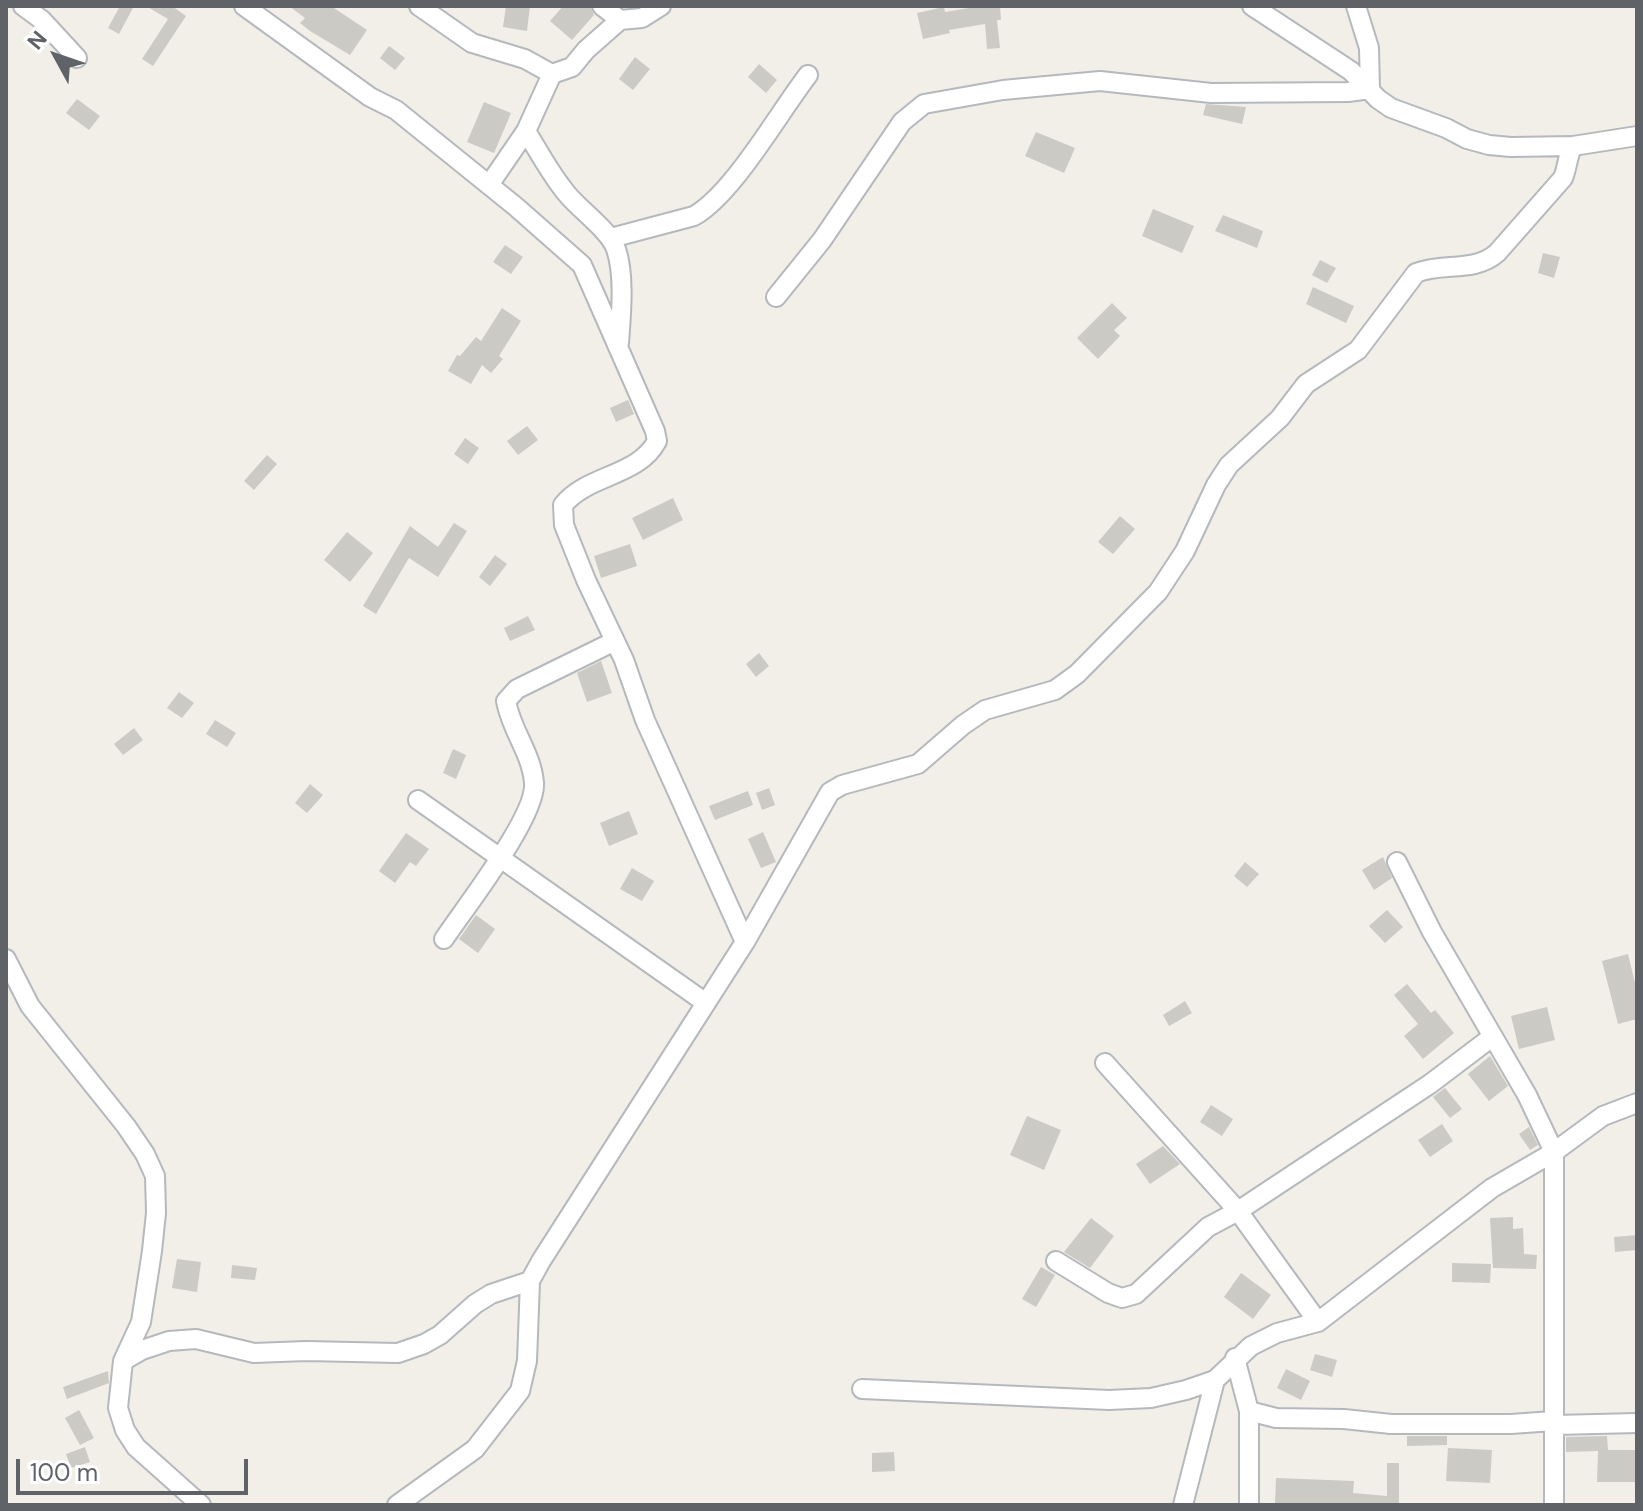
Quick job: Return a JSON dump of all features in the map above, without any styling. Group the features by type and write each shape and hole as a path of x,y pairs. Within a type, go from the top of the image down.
{"street":[{"path":"23,6 42,20 77,58"},
{"path":"244,6 370,97 396,110 582,265 657,441 644,459 570,496 563,505 562,514 586,580 633,682 645,720 745,942"},
{"path":"419,6 472,43 525,59 552,74"},
{"path":"602,6 620,20"},
{"path":"489,185 526,131 552,74 572,67 620,20 642,18 661,6"},
{"path":"1252,6 1351,71 1391,108 1467,139 1511,147 1573,146 1637,136"},
{"path":"1356,6 1369,48 1370,89"},
{"path":"611,238 694,216 705,210 736,174 808,75"},
{"path":"776,297 822,240 902,122 924,104 1003,90 1100,81 1211,93 1348,92 1370,89"},
{"path":"526,131 562,188 611,238 617,251 621,306 619,350"},
{"path":"397,1505 475,1449 520,1391 527,1361 530,1281 745,942 830,792 842,785 918,764 985,710 1055,690 1077,674 1158,592 1185,551 1216,485 1229,465 1280,418 1306,384 1358,350 1416,273 1487,262 1497,253 1563,178 1573,146"},
{"path":"444,939 517,828 535,787 531,765 506,701 517,689 615,641"},
{"path":"418,800 706,1003"},
{"path":"1397,862 1432,932 1527,1095 1554,1152 1554,1505"},
{"path":"6,959 30,1006 126,1126 155,1176 153,1238 141,1322 123,1361 118,1408 125,1430 136,1447 201,1505"},
{"path":"1056,1261 1108,1293 1122,1298 1136,1294 1208,1227 1238,1211 1430,1084 1492,1037"},
{"path":"1105,1063 1238,1211 1318,1322"},
{"path":"1183,1505 1215,1380 1235,1358 1277,1333 1318,1322 1492,1188 1554,1152 1603,1116 1637,1103"},
{"path":"123,1361 142,1350 169,1341 196,1339 254,1353 398,1353 440,1335 491,1294 530,1281"},
{"path":"1235,1358 1249,1411 1249,1505"},
{"path":"862,1389 1109,1400 1151,1398 1215,1380"},
{"path":"1249,1411 1276,1418 1344,1419 1391,1424 1637,1423"}],"building":[{"path":"120,6 134,6 119,34 108,28"},
{"path":"146,6 172,6 186,16 153,66 142,59 168,19"},
{"path":"289,6 331,6 367,30 350,55 300,23 305,18"},
{"path":"506,6 530,6 527,31 503,27"},
{"path":"563,6 590,6 594,15 572,40 550,21"},
{"path":"1000,6 1001,20 997,20 1000,48 987,49 985,24 949,30 950,33 923,39 917,13 944,7 945,12"},
{"path":"389,46 405,58 395,70 380,58"},
{"path":"635,57 650,69 633,90 619,79"},
{"path":"759,64 777,80 766,93 748,77"},
{"path":"77,99 100,116 89,130 66,113"},
{"path":"484,102 511,113 494,153 467,142"},
{"path":"1206,104 1246,107 1242,124 1203,115"},
{"path":"1036,132 1075,148 1064,173 1025,156"},
{"path":"1153,209 1194,226 1182,253 1142,236"},
{"path":"1223,215 1263,231 1257,248 1215,231"},
{"path":"505,245 523,257 511,274 493,262"},
{"path":"1543,253 1560,257 1554,278 1538,273"},
{"path":"1320,260 1336,268 1327,283 1312,275"},
{"path":"1313,287 1354,306 1346,323 1306,304"},
{"path":"1112,303 1127,318 1114,330 1120,336 1098,359 1077,338"},
{"path":"502,308 521,321 499,356 503,359 491,373 482,365 471,384 448,371 457,355 460,356 476,337 481,341"},
{"path":"628,400 634,414 616,422 610,408"},
{"path":"527,426 538,440 518,455 507,441"},
{"path":"465,438 479,448 468,464 454,454"},
{"path":"267,455 277,464 254,490 244,481"},
{"path":"673,498 683,520 643,540 632,518"},
{"path":"1120,516 1135,529 1113,554 1098,542"},
{"path":"454,523 467,531 438,577 409,558 376,614 363,606 410,526 438,547"},
{"path":"347,532 373,553 350,582 324,560"},
{"path":"630,544 637,566 601,578 594,556"},
{"path":"495,555 507,564 490,586 479,577"},
{"path":"528,616 535,630 510,641 504,628"},
{"path":"759,653 769,666 756,677 746,664"},
{"path":"601,661 612,693 587,702 577,673"},
{"path":"179,692 194,703 182,718 167,708"},
{"path":"215,720 236,733 227,747 206,734"},
{"path":"134,728 143,740 123,755 114,744"},
{"path":"453,749 466,755 456,779 443,773"},
{"path":"310,784 323,795 307,813 295,803"},
{"path":"769,788 775,805 762,810 756,793"},
{"path":"748,791 753,805 715,820 709,806"},
{"path":"629,811 638,834 609,846 600,823"},
{"path":"763,832 776,862 761,868 748,839"},
{"path":"406,833 429,849 416,866 410,862 395,883 379,871"},
{"path":"1383,857 1392,878 1374,890 1362,870"},
{"path":"1245,862 1259,874 1247,887 1234,876"},
{"path":"632,868 654,881 642,901 620,889"},
{"path":"1387,910 1403,927 1385,943 1369,926"},
{"path":"476,915 495,929 478,953 459,939"},
{"path":"1628,954 1637,991 1637,1019 1618,1024 1602,961"},
{"path":"1407,984 1431,1013 1435,1010 1454,1033 1423,1059 1404,1036 1418,1024 1394,995"},
{"path":"1185,1001 1192,1013 1169,1026 1163,1015"},
{"path":"1547,1007 1555,1040 1519,1049 1511,1016"},
{"path":"1490,1056 1508,1086 1489,1101 1468,1074"},
{"path":"1445,1088 1462,1109 1450,1118 1433,1097"},
{"path":"1211,1105 1233,1119 1222,1136 1200,1122"},
{"path":"1027,1116 1061,1130 1044,1170 1010,1155"},
{"path":"1442,1124 1453,1141 1430,1157 1418,1140"},
{"path":"1529,1127 1538,1145 1530,1150 1519,1134"},
{"path":"1163,1146 1180,1164 1150,1184 1136,1164"},
{"path":"1513,1217 1513,1229 1523,1228 1524,1254 1537,1255 1536,1269 1493,1268 1490,1218"},
{"path":"1091,1218 1114,1236 1090,1268 1064,1252"},
{"path":"1637,1235 1637,1250 1615,1252 1614,1237"},
{"path":"177,1259 201,1262 197,1292 172,1288"},
{"path":"1452,1263 1491,1264 1490,1283 1452,1282"},
{"path":"232,1265 257,1268 255,1280 231,1278"},
{"path":"1041,1267 1055,1275 1036,1307 1022,1299"},
{"path":"1241,1273 1271,1295 1253,1319 1224,1297"},
{"path":"1315,1354 1337,1360 1332,1377 1310,1370"},
{"path":"1286,1369 1310,1381 1301,1400 1277,1388"},
{"path":"108,1371 109,1383 67,1399 63,1387"},
{"path":"79,1410 94,1438 80,1445 65,1418"},
{"path":"1407,1436 1447,1436 1447,1445 1407,1446"},
{"path":"1607,1436 1608,1450 1637,1450 1637,1482 1597,1482 1598,1451 1566,1452 1566,1437"},
{"path":"85,1447 90,1462 71,1468 66,1454"},
{"path":"1448,1448 1492,1450 1490,1483 1446,1481"},
{"path":"894,1452 895,1471 872,1472 872,1453"},
{"path":"1387,1463 1399,1463 1399,1505 1275,1505 1276,1478 1354,1481 1353,1493 1387,1496"}]}
